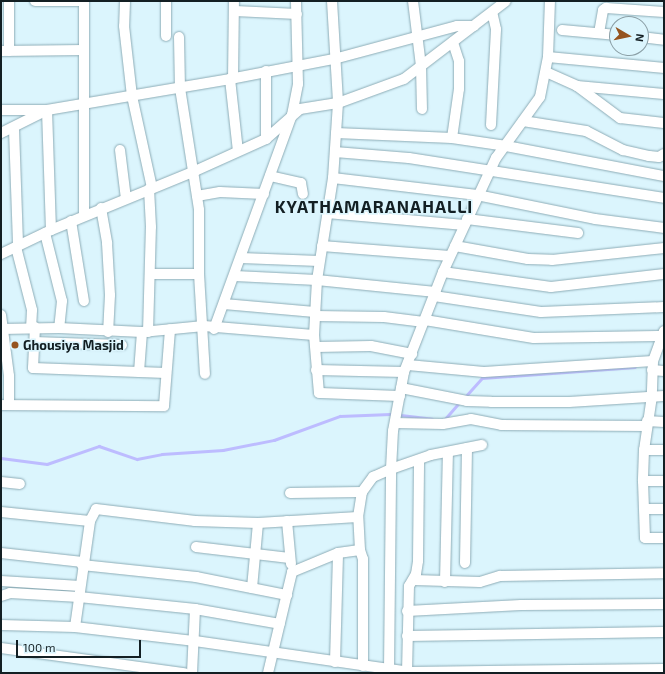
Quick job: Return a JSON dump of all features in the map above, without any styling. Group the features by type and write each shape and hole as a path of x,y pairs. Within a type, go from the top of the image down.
{"street":[{"path":"9,1 5,51 84,50"},
{"path":"35,1 84,1 84,215"},
{"path":"125,1 124,26 132,96 150,189 150,274 145,332 139,372"},
{"path":"166,1 166,36"},
{"path":"214,328 235,276 292,115 298,84 296,1"},
{"path":"332,1 334,59 338,103 333,178 317,280 314,335 316,347 316,370 320,395 400,392 462,400 569,402 664,396"},
{"path":"413,1 416,37 421,66 422,109"},
{"path":"1,254 84,215 195,171 266,139 300,109 338,103 404,79 506,1"},
{"path":"389,670 391,469 395,423 400,392 406,368 434,294 477,195 490,170 540,97 548,57 550,1"},
{"path":"238,151 231,79 234,6 296,14"},
{"path":"599,33 603,10 606,8 664,12"},
{"path":"491,125 496,29 492,12"},
{"path":"1,110 47,110 231,79 297,64 334,59 457,26 474,26"},
{"path":"562,30 609,34"},
{"path":"179,37 180,88 195,171 197,196 199,274 204,326 205,374"},
{"path":"649,38 664,40"},
{"path":"452,138 459,89 459,61 453,42"},
{"path":"548,57 664,68"},
{"path":"266,71 266,139"},
{"path":"546,72 577,86 620,118 664,123"},
{"path":"577,86 664,94"},
{"path":"1,133 14,129 47,110"},
{"path":"47,110 48,231 62,302 59,328"},
{"path":"523,121 586,131 623,150 659,157 664,154"},
{"path":"14,129 17,247 32,310 34,342 33,368 166,373"},
{"path":"336,133 452,138 506,146 664,176"},
{"path":"120,150 126,199"},
{"path":"335,152 409,158 664,198"},
{"path":"270,176 301,183 303,187 302,194"},
{"path":"333,178 477,195 595,220 664,228"},
{"path":"197,196 220,192 264,194"},
{"path":"101,208 107,243 110,295 108,332"},
{"path":"327,213 465,222 578,234"},
{"path":"71,221 84,301"},
{"path":"322,246 450,256"},
{"path":"454,246 528,259 552,260 664,248"},
{"path":"241,258 319,261"},
{"path":"443,272 551,287 664,274"},
{"path":"150,274 199,274"},
{"path":"235,276 317,280 434,294 541,312 664,307"},
{"path":"224,304 315,314 384,317 425,321 534,338 663,334 653,365 652,396 644,450 643,481 646,509 645,538 664,538"},
{"path":"1,314 9,376 5,405 164,406 170,329"},
{"path":"2,329 33,327 108,332 145,332 204,326 314,335"},
{"path":"34,342 122,345"},
{"path":"316,347 371,346 412,354"},
{"path":"316,370 406,368 484,372 653,365 664,371"},
{"path":"395,423 443,424 471,419 501,426 647,424 664,422"},
{"path":"363,666 363,559 360,550 358,516 362,492 373,477 391,469 448,452 482,445"},
{"path":"465,563 467,448"},
{"path":"644,450 664,450"},
{"path":"445,582 448,452"},
{"path":"407,672 407,611 409,586 414,580 418,561 418,460"},
{"path":"643,481 664,481"},
{"path":"1,482 20,484"},
{"path":"290,493 362,492"},
{"path":"75,627 90,521 96,509 195,521 258,523 358,516"},
{"path":"646,509 664,509"},
{"path":"1,512 90,521"},
{"path":"268,673 292,572 287,521"},
{"path":"252,588 258,523"},
{"path":"196,547 290,558"},
{"path":"292,572 338,553 360,550"},
{"path":"1,553 196,577 286,595"},
{"path":"335,662 338,553"},
{"path":"414,580 480,582 500,576 664,573"},
{"path":"1,581 80,591 280,624"},
{"path":"1,596 10,593 80,591"},
{"path":"407,611 521,605 664,604"},
{"path":"192,673 195,641 195,609"},
{"path":"1,625 75,627 195,641 273,654 407,672 563,672 664,669"},
{"path":"390,644 407,641 664,632"},
{"path":"1,648 184,673"}],"waterway":[{"path":"464,398 482,378 635,367"},
{"path":"444,420 459,403"},
{"path":"1,458 47,464 99,446 137,459 162,454 223,450 274,440 340,416 390,414"},
{"path":"401,415 432,419"}],"place":[{"name":"Ghousiya Masjid","path":"15,345"}],"district":[{"name":"KYATHAMARANAHALLI","path":"374,207"}]}
